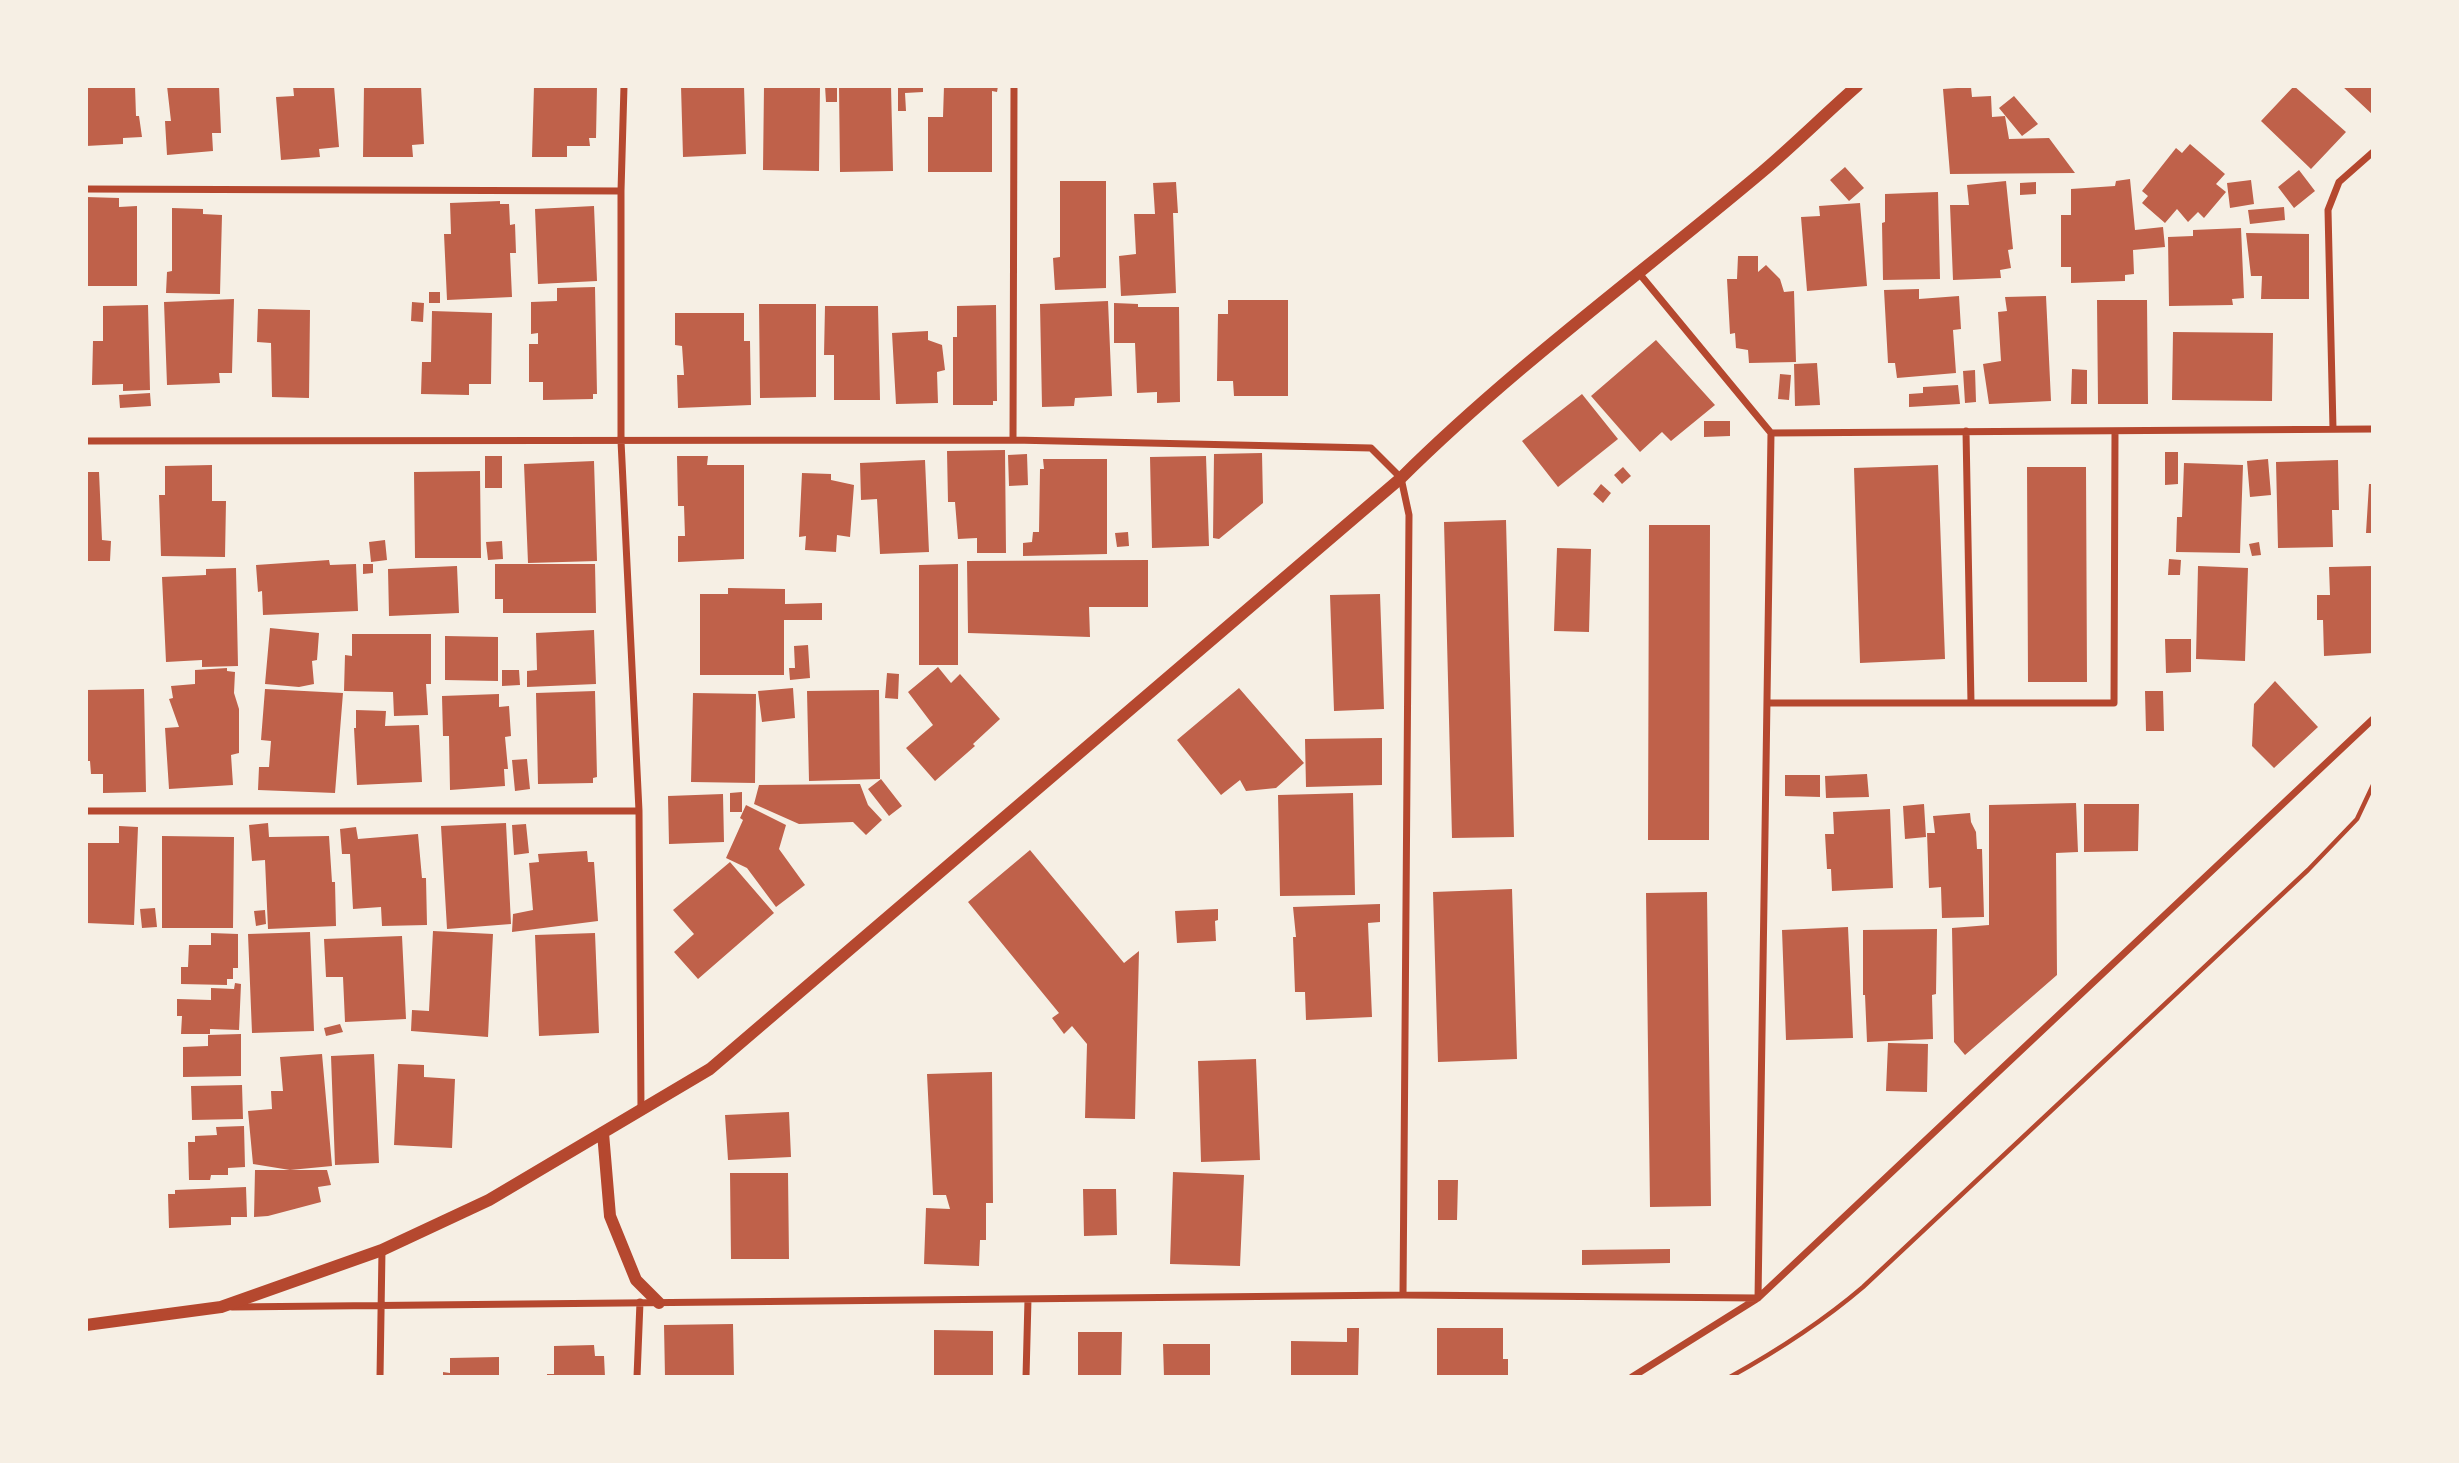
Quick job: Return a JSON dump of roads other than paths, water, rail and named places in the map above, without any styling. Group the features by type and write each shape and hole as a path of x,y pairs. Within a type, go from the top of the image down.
{"street":[{"path":"624,86 621,191 621,441 639,811 641,1110"},
{"path":"1013,440 1014,86"},
{"path":"221,1307 382,1250 489,1200 710,1069 1401,478 1454,425 1638,271 1763,171 1857,86"},
{"path":"2333,429 2328,210 2339,183 2373,152"},
{"path":"86,189 621,191"},
{"path":"1638,271 1771,433 1758,1298"},
{"path":"1771,433 2373,429"},
{"path":"1966,431 1971,703"},
{"path":"1767,703 2114,703 2115,431"},
{"path":"86,441 1013,440 1371,449 1401,478 1409,515 1403,1296"},
{"path":"1633,1377 1758,1298 2373,719"},
{"path":"86,811 639,811"},
{"path":"603,1133 610,1216 636,1280 659,1303"},
{"path":"380,1377 382,1250"},
{"path":"86,1325 221,1307 1403,1296 1758,1298"},
{"path":"1026,1377 1028,1299"},
{"path":"637,1377 640,1303"}]}
